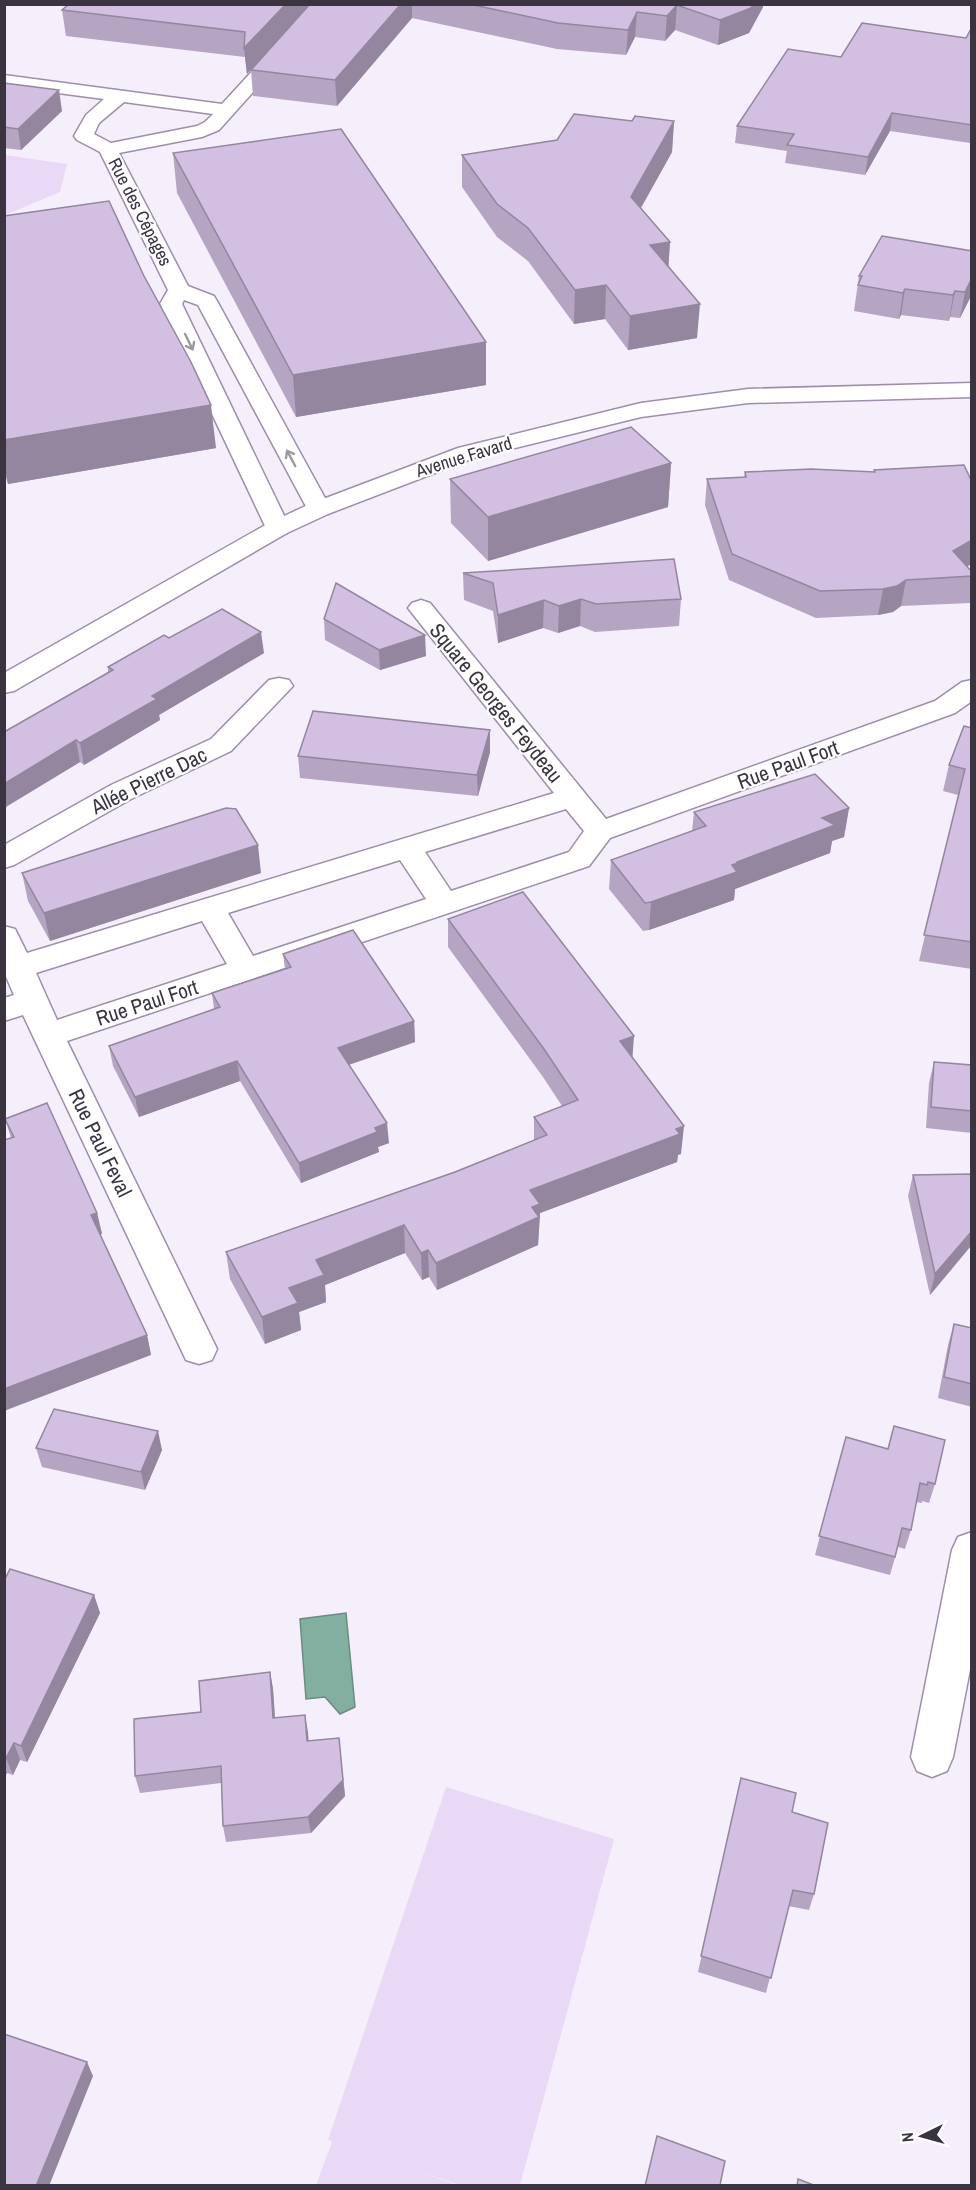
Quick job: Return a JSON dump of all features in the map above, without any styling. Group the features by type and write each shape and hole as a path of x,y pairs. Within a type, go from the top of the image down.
{"street":[{"path":"108,149 202,131 212,126 324,4"},
{"path":"4,80 227,110"},
{"name":"Rue des Cépages","path":"119,97 99,113 85,129 84,136 108,149 179,290 206,301 319,510"},
{"name":"Rue des Cépages","path":"179,290 171,304 278,528"},
{"name":"Avenue Favard","path":"4,685 278,528 466,453 641,410 748,396 972,390"},
{"name":"Square Georges Feydeau","path":"421,608 572,797"},
{"name":"Allée Pierre Dac","path":"4,858 122,792 221,745 279,686"},
{"name":"Rue Paul Fort","path":"48,1035 579,860 600,831 797,762 945,706 972,688"},
{"path":"18,967 572,797 600,831"},
{"path":"407,847 445,905"},
{"path":"210,908 246,970"},
{"name":"Rue Paul Feval","path":"4,936 18,967 19,1005 48,1035 199,1349"},
{"path":"932,1757 972,1550"}],"shaded area":[{"path":"5,155 67,164 60,192 5,215"},
{"path":"346,1613 355,1707 340,1714 325,1697 306,1699 300,1619"},
{"path":"446,1787 614,1839 520,2185 459,2185 416,2170 456,2185 316,2185 332,2142 328,2140"}],"building":[{"path":"69,4 286,4 244,48 245,32 62,10"},
{"path":"310,4 401,4 335,80 251,70"},
{"path":"469,4 753,4 751,8 720,20 677,5 667,16 637,12 628,30 558,23"},
{"path":"862,23 966,38 972,27 972,125 892,113 868,157 787,145 794,134 737,126 788,49 841,57"},
{"path":"4,83 59,90 18,129 4,127"},
{"path":"574,114 632,121 635,116 674,121 631,197 670,242 650,245 700,304 630,316 606,285 575,290 528,228 497,204 462,155 557,140"},
{"path":"341,129 486,342 293,375 173,153"},
{"path":"109,201 144,276 191,362 211,405 4,440 4,216"},
{"path":"882,236 972,251 972,278 965,292 955,291 953,295 905,289 903,293 858,285 862,276 859,276"},
{"path":"631,427 671,463 488,517 450,479"},
{"path":"964,465 972,482 972,540 953,551 972,572 972,576 906,580 897,586 883,589 820,591 732,554 707,479 746,477 745,472 811,469 875,472 874,470"},
{"path":"674,559 681,599 596,604 581,599 559,606 544,600 498,615 493,583 463,573"},
{"path":"336,583 425,635 379,650 324,619"},
{"path":"222,609 261,632 152,696 157,699 80,743 76,740 4,784 4,732 113,670 108,667 164,635 169,638"},
{"path":"313,711 490,730 477,775 298,756"},
{"path":"964,726 972,728 972,942 924,935 965,769 949,765"},
{"path":"815,774 849,808 822,818 835,825 737,862 732,865 737,872 645,903 611,860 706,826 694,812"},
{"path":"226,808 236,809 258,845 44,913 22,873"},
{"path":"523,892 634,1036 620,1041 684,1126 676,1129 680,1134 530,1190 540,1204 532,1207 539,1217 436,1263 428,1250 421,1253 404,1225 316,1260 324,1275 289,1288 298,1303 262,1317 226,1252 455,1172 547,1135 534,1117 578,1100 544,1049 448,919"},
{"path":"353,930 414,1021 338,1048 387,1123 375,1128 377,1132 299,1163 237,1061 135,1097 109,1046 220,1007 212,993 291,967 283,954"},
{"path":"934,1062 972,1065 972,1111 931,1107"},
{"path":"47,1103 97,1213 91,1215 147,1335 4,1389 4,1140 14,1137 5,1119"},
{"path":"972,1174 972,1231 935,1274 913,1175"},
{"path":"954,1324 972,1328 972,1384 944,1377"},
{"path":"54,1409 158,1431 141,1472 36,1448"},
{"path":"894,1426 945,1440 935,1484 920,1483 911,1530 902,1528 895,1557 819,1536 846,1437 888,1449"},
{"path":"10,1569 94,1595 21,1746 14,1743 4,1758 4,1581"},
{"path":"270,1672 273,1718 305,1715 307,1741 339,1738 343,1780 308,1817 223,1826 221,1766 135,1776 134,1719 201,1712 199,1681"},
{"path":"741,1778 796,1793 792,1812 828,1823 814,1894 793,1890 771,1978 701,1956"},
{"path":"4,2034 87,2062 36,2186 4,2186"},
{"path":"657,2136 725,2161 721,2186 645,2186"},
{"path":"798,2179 816,2186 797,2186"}]}
